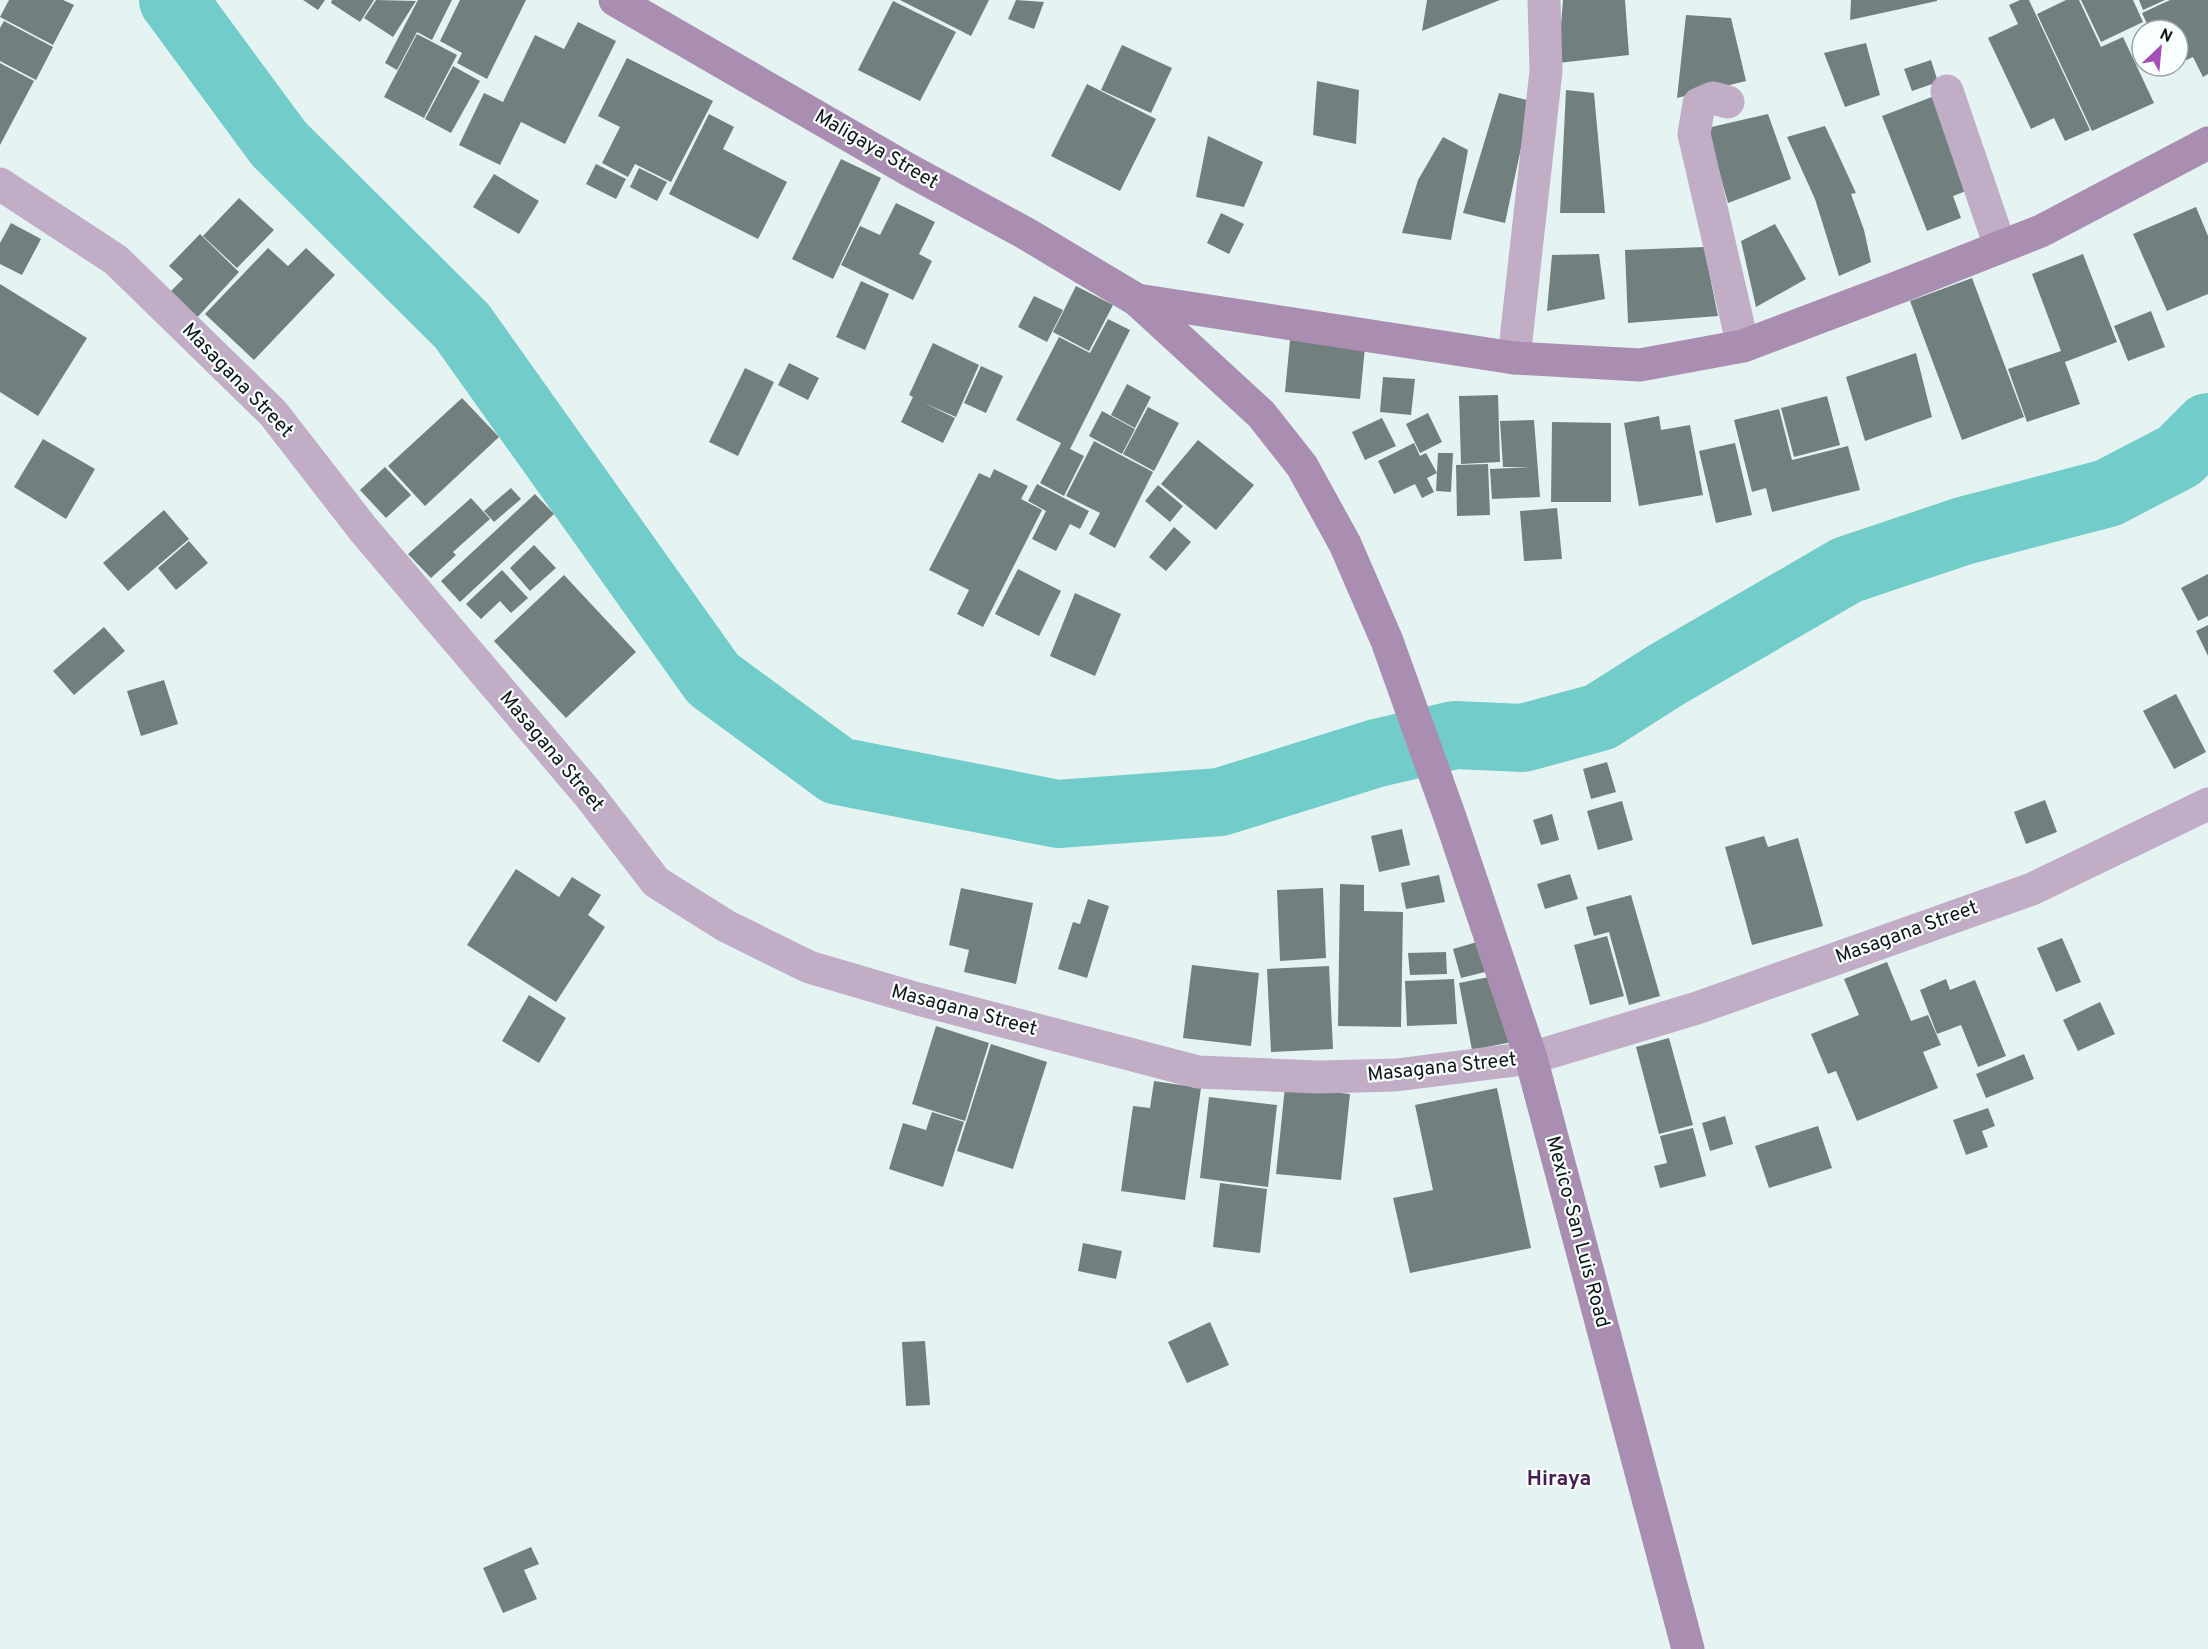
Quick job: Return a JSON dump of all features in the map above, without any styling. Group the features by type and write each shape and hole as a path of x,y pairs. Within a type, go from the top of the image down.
{"main road":[{"name":"Maligaya Street","path":"615,0 909,170 1025,233 1137,300"},
{"path":"1137,300 1514,358 1640,365 1743,346 2041,231 2208,143"},
{"name":"Mexico-San Luis Road","path":"1137,300 1261,414 1302,466 1345,544 1387,641 1451,820 1531,1058 1688,1649"}],"street":[{"path":"1514,358 1546,71 1544,0"},
{"path":"1947,91 2000,246"},
{"path":"1728,102 1713,98 1699,104 1694,134 1743,346"},
{"name":"Masagana Street","path":"0,184 116,260 273,413 363,529 589,795 656,882 726,926 810,967 929,1002 1198,1072 1318,1077 1396,1075 1531,1058 1697,1008 2032,889 2208,804"}],"building":[{"path":"9,0 63,0 74,5 53,45 0,17"},
{"path":"303,0 325,0 318,10"},
{"path":"332,0 374,0 360,22 331,3"},
{"path":"376,0 416,1 393,37 364,18"},
{"path":"418,0 452,0 432,40 417,32 397,70 385,63"},
{"path":"460,0 526,0 487,79 457,63 462,53 440,41"},
{"path":"900,0 989,0 971,36"},
{"path":"1016,0 1044,2 1034,29 1008,19"},
{"path":"1427,0 1500,0 1422,31"},
{"path":"1563,0 1625,0 1629,55 1558,63"},
{"path":"1851,0 1937,0 1937,1 1850,20"},
{"path":"2020,0 2029,0 2090,130 2065,141 2054,118 2031,129 1988,38 2018,24 2009,5"},
{"path":"2066,0 2079,0 2101,47 2123,37 2130,52 2130,78 2142,78 2154,103 2092,131 2037,14"},
{"path":"2081,0 2133,0 2141,18 2130,18 2130,28 2101,42"},
{"path":"2139,0 2165,0 2143,10"},
{"path":"2170,0 2208,0 2208,74 2203,77 2193,57 2190,58 2190,18 2144,18 2142,13"},
{"path":"893,1 956,32 920,101 858,70"},
{"path":"1686,15 1731,18 1746,81 1677,98"},
{"path":"4,21 53,47 36,80 0,61 0,28"},
{"path":"578,22 616,41 565,144 521,122 500,165 459,145 484,93 503,102 535,35 564,49"},
{"path":"417,34 457,55 424,118 384,97"},
{"path":"1866,43 1880,95 1845,107 1824,53"},
{"path":"1122,45 1172,68 1151,113 1101,90"},
{"path":"627,58 713,101 671,182 635,164 628,177 602,163 620,127 598,116"},
{"path":"1931,60 1938,82 1912,91 1904,69"},
{"path":"0,63 34,81 0,145"},
{"path":"453,66 480,81 451,133 425,119"},
{"path":"1317,81 1359,90 1356,144 1313,135"},
{"path":"1087,84 1156,119 1120,191 1051,156"},
{"path":"1566,90 1594,93 1605,213 1560,213"},
{"path":"1499,93 1531,101 1505,223 1463,213"},
{"path":"1937,95 1974,188 1953,196 1961,218 1927,231 1882,116"},
{"path":"709,114 734,127 723,149 787,182 758,239 669,194"},
{"path":"1768,114 1791,179 1728,203 1707,128"},
{"path":"1825,126 1856,193 1851,194 1864,230 1871,262 1839,276 1815,199 1787,137"},
{"path":"1208,136 1263,162 1244,207 1196,197"},
{"path":"1443,137 1468,150 1451,240 1402,233 1418,180"},
{"path":"841,159 881,178 833,279 792,259"},
{"path":"596,164 626,179 616,199 586,184"},
{"path":"639,168 667,182 657,201 630,187"},
{"path":"494,174 539,201 519,234 473,207"},
{"path":"239,198 274,230 237,268 203,236"},
{"path":"896,203 935,222 919,254 932,261 913,300 841,265 860,226 880,235"},
{"path":"2196,207 2208,236 2208,294 2167,311 2133,234"},
{"path":"1221,213 1244,224 1229,254 1207,243"},
{"path":"11,223 41,239 22,275 0,264 0,243"},
{"path":"1775,224 1806,279 1756,307 1741,241"},
{"path":"200,234 239,272 192,323 165,297 183,279 169,266"},
{"path":"1704,247 1718,316 1628,323 1625,250"},
{"path":"268,248 288,266 306,248 335,275 254,360 205,314"},
{"path":"1599,254 1605,299 1547,311 1552,255"},
{"path":"2083,254 2117,342 2065,362 2080,404 2027,422 2008,369 2061,351 2032,274"},
{"path":"1972,278 2024,417 1962,440 1910,301"},
{"path":"861,281 889,294 865,350 836,337"},
{"path":"0,284 87,338 38,416 0,392"},
{"path":"1076,286 1113,305 1089,351 1053,332"},
{"path":"1034,296 1063,310 1047,342 1018,327"},
{"path":"2151,311 2165,347 2128,361 2114,326"},
{"path":"1108,319 1130,330 1070,449 1084,456 1064,496 1040,483 1061,443 1016,420 1059,337 1090,353"},
{"path":"1290,340 1365,347 1360,399 1285,392"},
{"path":"933,343 979,365 956,417 924,403 955,418 943,443 901,422 913,397 909,395"},
{"path":"1916,353 1932,417 1865,441 1846,377"},
{"path":"789,363 819,378 808,400 778,385"},
{"path":"981,366 1003,376 986,413 964,403"},
{"path":"745,368 774,382 738,456 709,442"},
{"path":"1383,377 1415,379 1411,415 1380,412"},
{"path":"1127,384 1151,397 1135,428 1111,415"},
{"path":"1498,395 1500,462 1461,464 1459,396"},
{"path":"1827,396 1840,445 1794,457 1781,408"},
{"path":"462,398 499,437 425,506 388,466"},
{"path":"1148,407 1179,423 1154,471 1123,454"},
{"path":"1779,409 1792,460 1848,446 1860,490 1772,512 1766,488 1752,492 1734,420"},
{"path":"1102,411 1135,429 1122,454 1089,436"},
{"path":"1428,413 1442,442 1420,453 1406,424"},
{"path":"1659,416 1661,430 1690,425 1703,495 1639,506 1624,423"},
{"path":"1382,418 1396,446 1365,460 1352,432"},
{"path":"1534,420 1540,497 1492,499 1490,469 1530,467 1503,467 1500,421"},
{"path":"1552,422 1611,423 1611,502 1551,502"},
{"path":"43,439 95,469 66,519 14,487"},
{"path":"1198,440 1254,485 1216,530 1161,484"},
{"path":"1094,441 1153,472 1115,548 1089,534 1100,513 1066,496"},
{"path":"1414,443 1420,456 1426,453 1437,473 1427,478 1434,492 1422,498 1415,484 1394,494 1378,461"},
{"path":"1735,443 1752,515 1716,523 1699,451"},
{"path":"1438,453 1453,453 1451,492 1436,491"},
{"path":"1488,464 1490,515 1457,516 1456,465"},
{"path":"385,467 411,495 386,518 360,490"},
{"path":"994,469 1028,486 1021,499 1042,510 983,627 957,614 969,590 929,570 979,473 990,478"},
{"path":"1037,484 1089,511 1080,529 1070,524 1056,551 1032,539 1046,511 1028,501"},
{"path":"1158,485 1183,506 1170,522 1145,501"},
{"path":"511,488 521,499 494,522 484,511"},
{"path":"535,494 554,514 460,602 441,581"},
{"path":"471,498 490,519 453,552 456,555 431,578 408,554"},
{"path":"1557,508 1562,559 1524,561 1520,511"},
{"path":"164,510 189,539 128,591 103,563"},
{"path":"1174,527 1191,542 1166,571 1149,557"},
{"path":"189,541 208,563 176,590 158,568"},
{"path":"534,545 556,568 530,591 510,568"},
{"path":"1018,569 1061,591 1039,636 995,614"},
{"path":"502,570 528,598 511,613 500,601 481,619 466,604"},
{"path":"2208,574 2208,616 2198,621 2181,588"},
{"path":"564,575 636,652 566,718 494,641"},
{"path":"1075,593 1121,614 1095,676 1050,656"},
{"path":"2208,625 2208,656 2196,631"},
{"path":"104,627 125,651 74,695 53,671"},
{"path":"164,680 178,724 141,736 127,691"},
{"path":"2176,694 2206,752 2174,769 2143,711"},
{"path":"1607,762 1616,792 1591,799 1583,769"},
{"path":"2045,800 2057,832 2026,844 2014,812"},
{"path":"1622,801 1633,840 1598,850 1587,811"},
{"path":"1552,814 1559,840 1541,845 1533,820"},
{"path":"1402,829 1410,865 1379,872 1371,836"},
{"path":"1764,836 1768,847 1798,838 1823,926 1752,945 1725,847"},
{"path":"516,869 559,897 572,877 601,895 588,915 605,927 556,1002 467,945"},
{"path":"1570,874 1578,899 1545,909 1537,884"},
{"path":"1439,875 1445,902 1406,909 1401,883"},
{"path":"1340,884 1364,885 1364,911 1403,912 1401,1027 1338,1026"},
{"path":"961,888 1033,903 1016,984 964,972 969,950 949,945"},
{"path":"1323,888 1326,958 1280,961 1277,890"},
{"path":"1631,895 1660,996 1629,1005 1609,932 1594,936 1586,907"},
{"path":"1088,899 1109,906 1087,978 1058,969 1073,922 1080,924"},
{"path":"1607,936 1624,996 1590,1005 1574,945"},
{"path":"2062,938 2081,982 2056,992 2037,948"},
{"path":"1484,940 1493,970 1461,978 1453,949"},
{"path":"1446,952 1447,974 1410,975 1408,953"},
{"path":"1887,962 1911,1021 1928,1015 1941,1045 1923,1052 1938,1088 1857,1121 1836,1071 1828,1074 1811,1034 1859,1015 1844,979"},
{"path":"1192,965 1259,973 1251,1046 1183,1038"},
{"path":"1329,966 1333,1049 1271,1052 1267,969"},
{"path":"1499,975 1512,1042 1472,1050 1459,983"},
{"path":"1454,979 1457,1024 1407,1026 1405,981"},
{"path":"1946,979 1950,990 1975,980 2006,1056 1978,1067 1961,1025 1937,1034 1920,990"},
{"path":"529,995 566,1018 539,1063 502,1041"},
{"path":"2100,1002 2115,1034 2078,1051 2063,1020"},
{"path":"936,1026 989,1043 965,1121 912,1104"},
{"path":"1669,1038 1693,1125 1659,1134 1636,1047"},
{"path":"991,1044 1047,1062 1013,1169 957,1151"},
{"path":"2024,1054 2034,1079 1986,1098 1976,1074"},
{"path":"1154,1081 1201,1088 1185,1200 1121,1191 1133,1106 1150,1108"},
{"path":"1285,1087 1350,1094 1341,1180 1276,1174"},
{"path":"1497,1088 1531,1248 1410,1273 1393,1198 1433,1190 1415,1105"},
{"path":"1209,1097 1277,1105 1268,1187 1200,1178"},
{"path":"1988,1108 1995,1126 1982,1131 1988,1147 1966,1155 1953,1120"},
{"path":"932,1112 964,1122 943,1187 889,1169 903,1123 926,1130"},
{"path":"1725,1116 1733,1144 1710,1151 1702,1123"},
{"path":"1818,1126 1832,1168 1769,1188 1755,1146"},
{"path":"1693,1128 1706,1176 1660,1188 1654,1166 1667,1163 1660,1136"},
{"path":"1220,1183 1267,1189 1260,1253 1213,1247"},
{"path":"1083,1243 1122,1251 1116,1279 1078,1271"},
{"path":"1210,1322 1229,1365 1187,1383 1168,1342"},
{"path":"925,1341 930,1405 906,1406 902,1342"},
{"path":"531,1547 539,1564 524,1570 537,1599 503,1613 483,1568"}],"waterway":[{"path":"173,0 279,144 462,326 713,679 838,771 1058,814 1220,802 1377,753 1455,735 1523,738 1600,717 1666,675 1847,570 1963,531 2108,493 2179,456 2208,427"}],"district":[{"name":"Hiraya","path":"1559,1479"}]}
